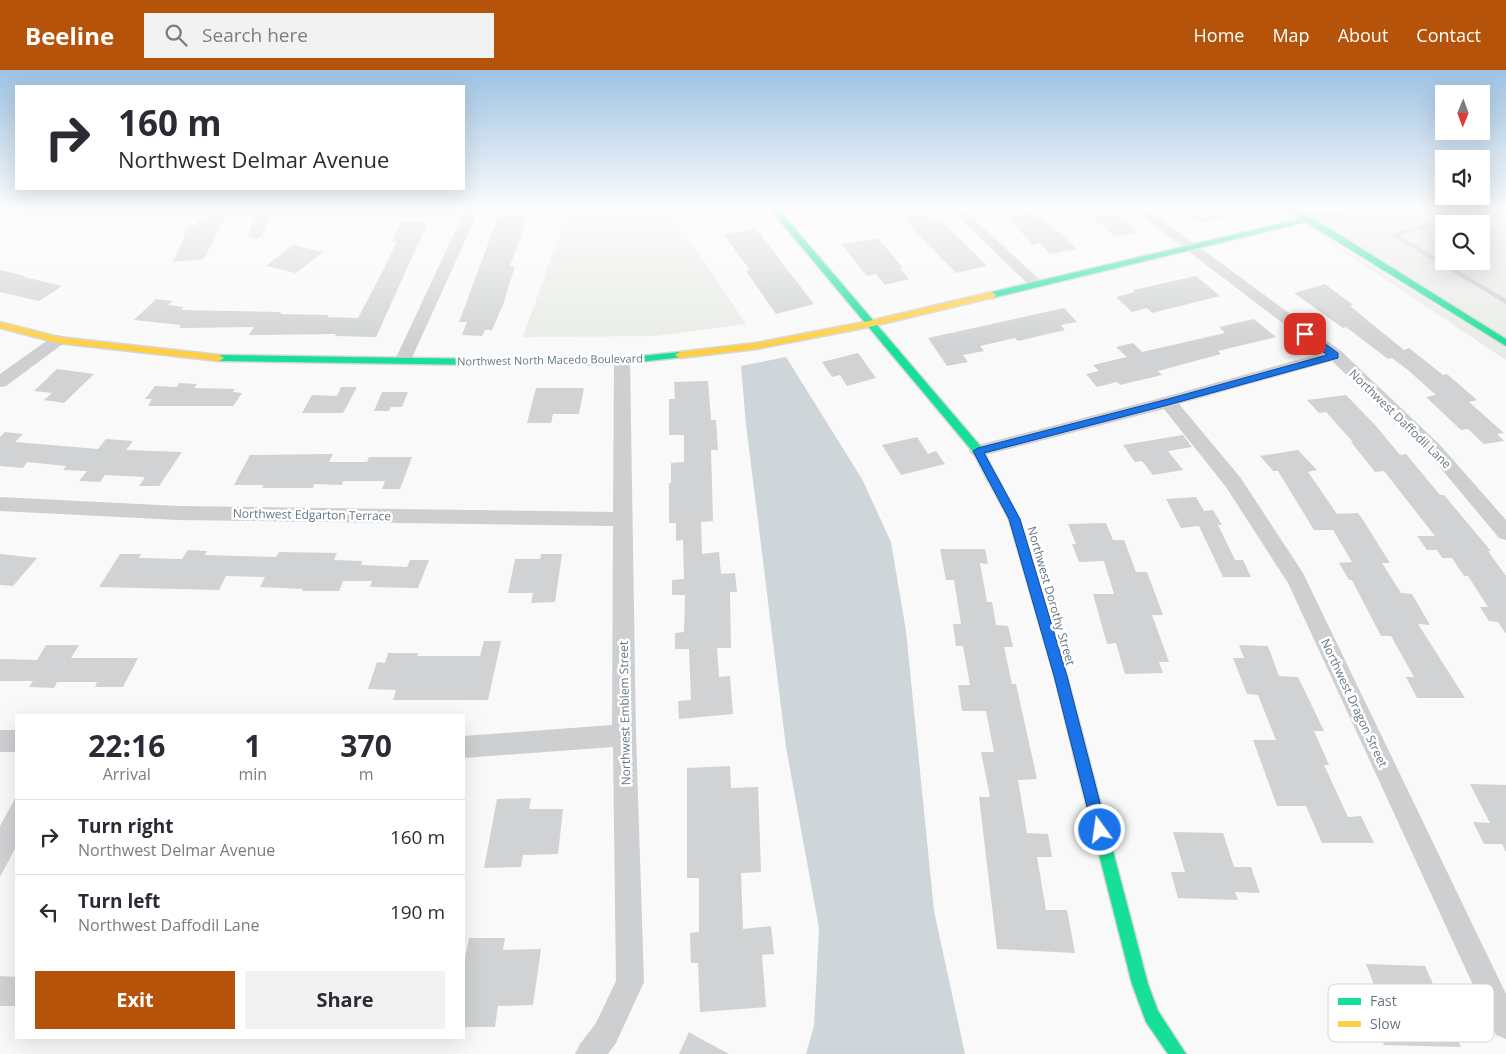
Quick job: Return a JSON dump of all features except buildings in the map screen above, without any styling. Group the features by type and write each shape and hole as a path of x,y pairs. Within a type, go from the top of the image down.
{"street":[{"path":"403,360 451,255"},
{"name":"Northwest Dorothy Street","path":"812,255 978,451 1014,519 1061,676 1140,984 1152,1016 1178,1054"},
{"path":"1005,255 1035,283"},
{"name":"Northwest North Macedo Boulevard","path":"0,326 58,340 217,358 481,362 622,361 756,346 869,324 1151,255"},
{"name":"Northwest Daffodil Lane","path":"1200,255 1335,356 1434,449 1506,533"},
{"path":"1365,255 1506,343"},
{"path":"0,382 58,340"},
{"path":"978,451 1168,402 1335,356"},
{"name":"Northwest Emblem Street","path":"590,1054 606,1033 630,982 624,735 622,361"},
{"name":"Northwest Dragon Street","path":"1168,402 1234,482 1296,579 1487,984"},
{"name":"Northwest Edgarton Terrace","path":"0,504 178,513 624,519"},
{"path":"465,747 486,747 624,735"},
{"path":"0,741 15,741"},
{"name":"Northwest Dragon Street","path":"1494,1000 1506,1025"}],"lane":[{"path":"1452,270 1506,302"}],"shaded area":[{"path":"552,255 700,255 746,324 656,336 523,337"},
{"path":"1349,255 1353,255 1506,348 1506,360"},
{"path":"1373,255 1435,255 1435,270 1490,270 1490,255 1506,255 1506,338"},
{"path":"786,357 862,479 891,542 906,631 934,911 965,1054 806,1054 814,1026 819,928 786,747 746,424 741,366"}],"traffic: fast":[{"path":"813,255 978,451 992,478"},
{"path":"992,295 1159,255"},
{"path":"1364,255 1506,343"},
{"path":"219,358 481,362 622,361 680,355"},
{"path":"1082,760 1140,984 1152,1016 1178,1054"}],"traffic: slow":[{"path":"680,355 756,346 869,324 992,295"},
{"path":"0,325 58,340 219,358"},
{"path":"992,478 1014,519 1061,677 1082,760"}],"route":[{"path":"1100,830 1061,676 1014,519 978,451 1168,402 1335,356 1305,334"}]}
